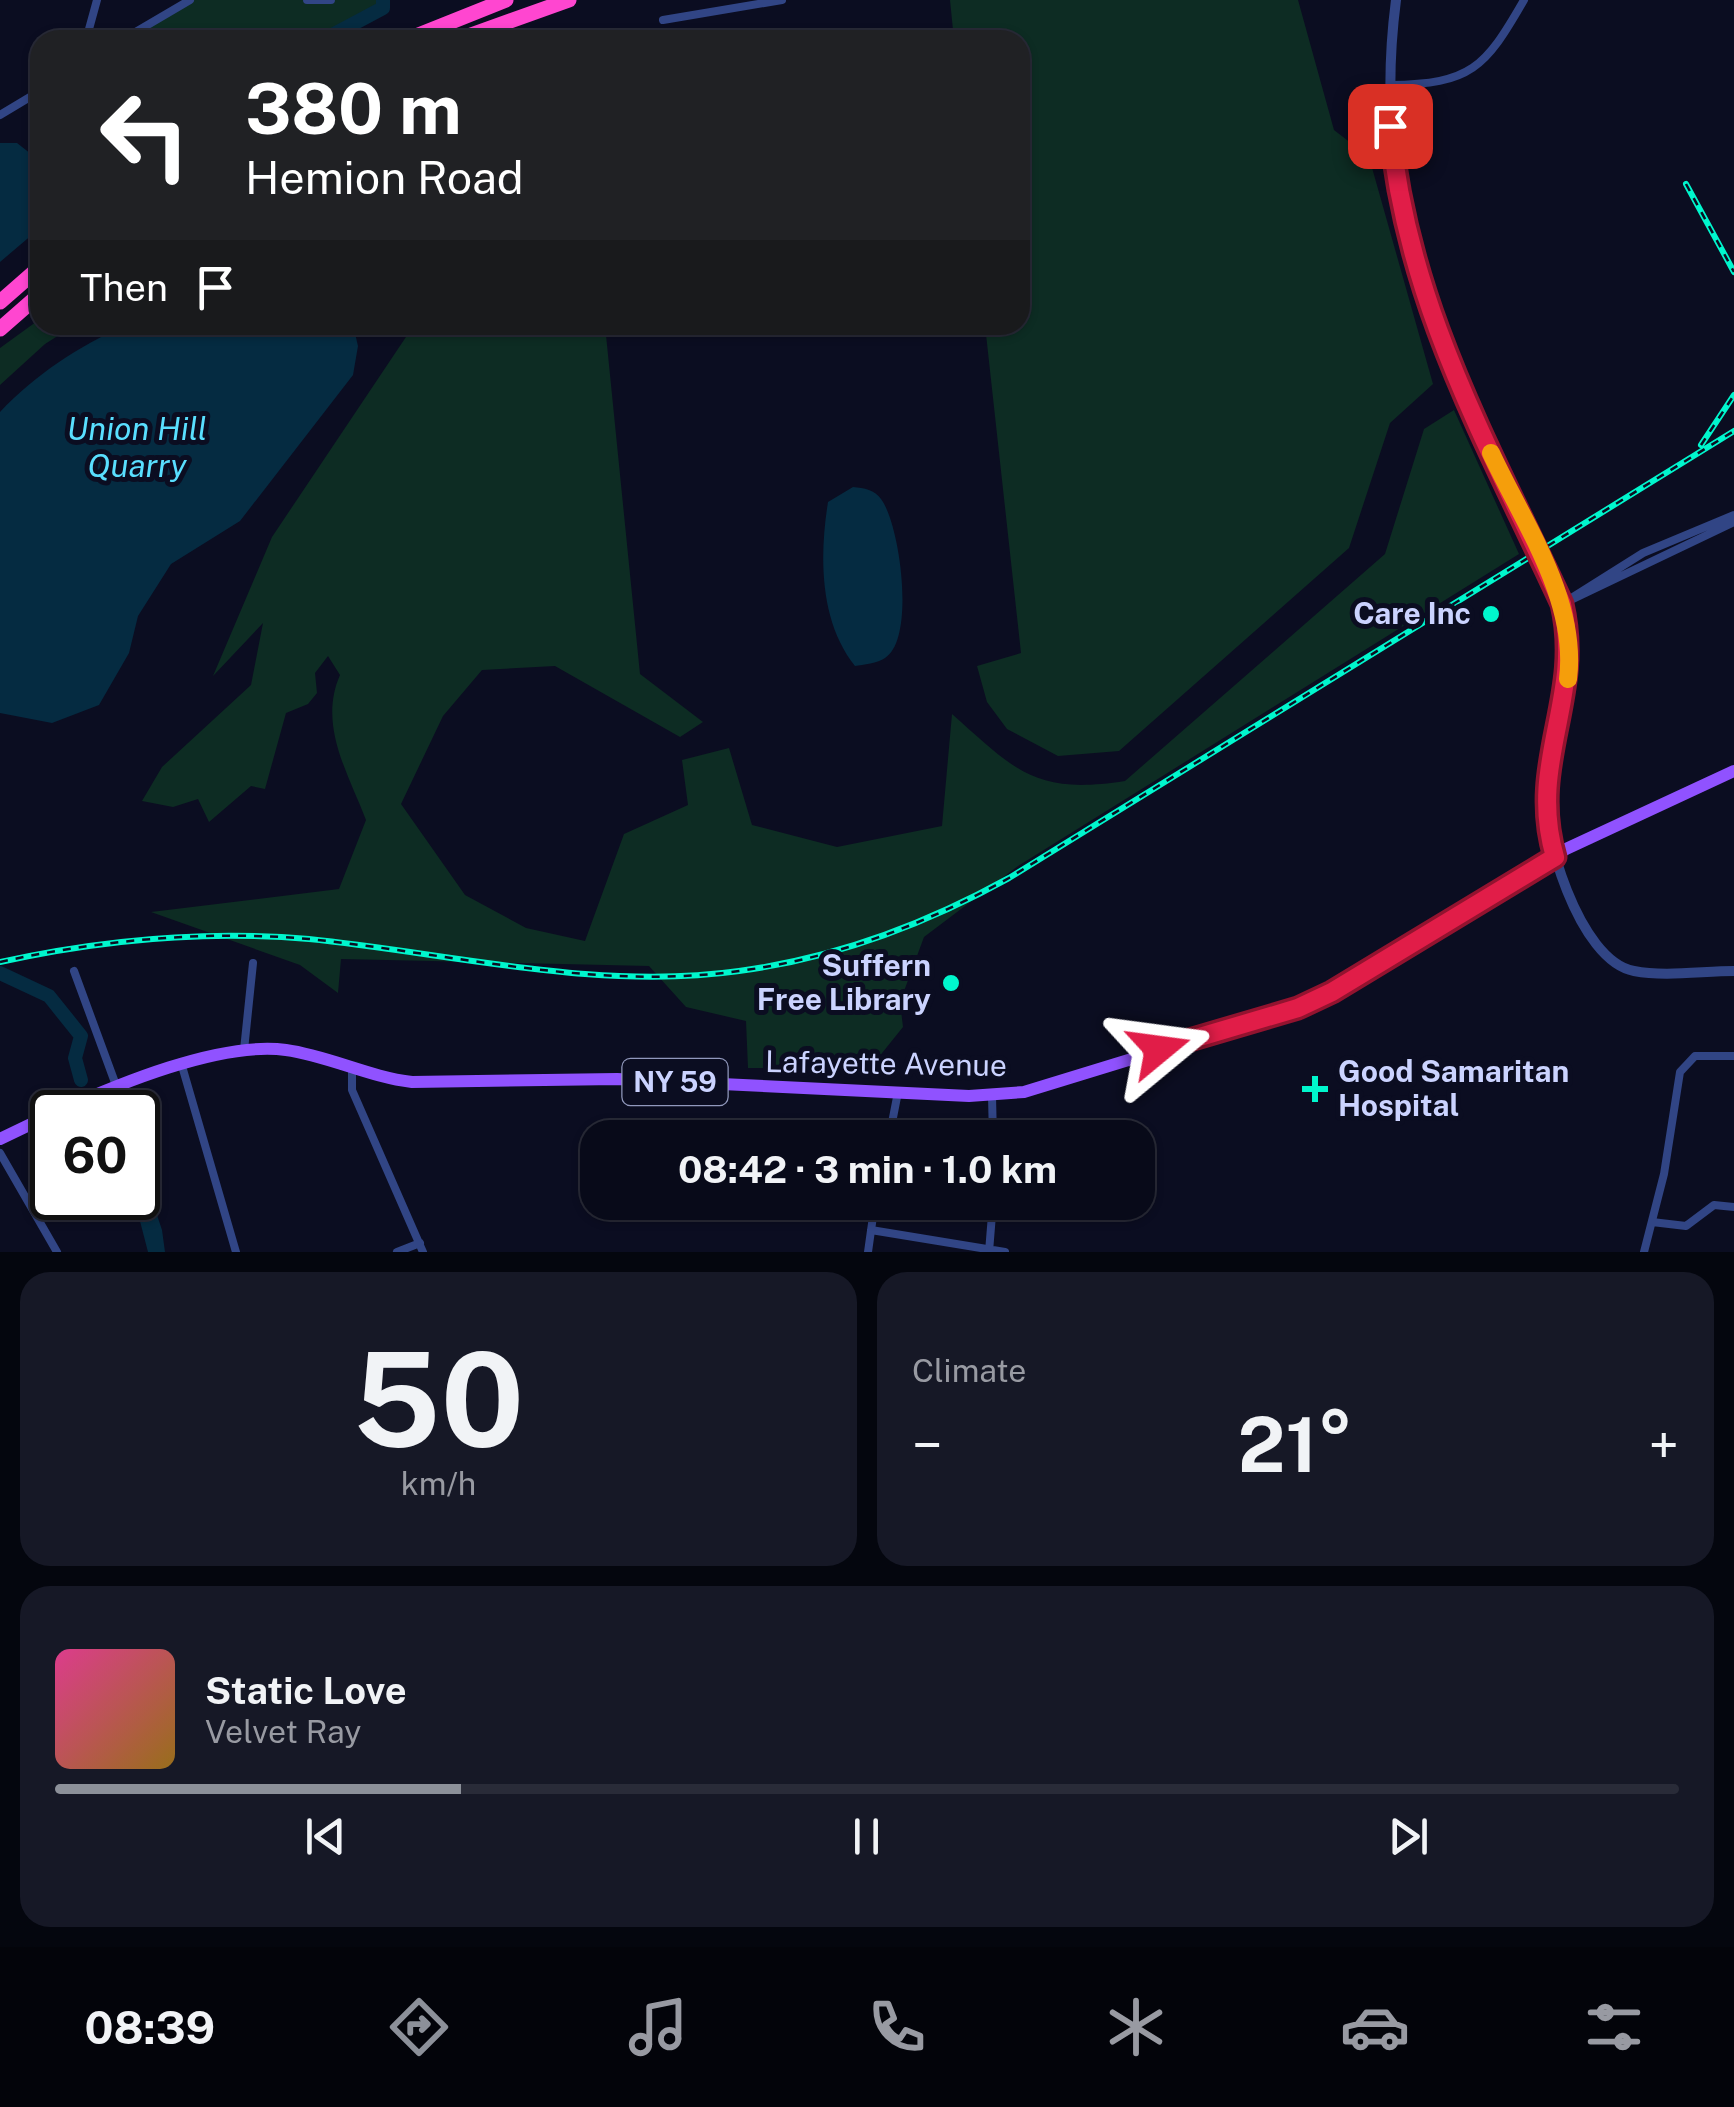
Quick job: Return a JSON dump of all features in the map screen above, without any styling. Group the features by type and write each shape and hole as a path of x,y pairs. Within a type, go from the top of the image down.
{"highway":[{"path":"431,30 506,0"},
{"path":"486,30 569,0"},
{"path":"0,302 30,276"},
{"path":"0,329 30,303"}],"main road":[{"name":"NY 59","path":"1555,857 1734,770"},
{"name":"Lafayette Avenue","path":"112,1090 244,1050 281,1049 412,1082 617,1079 992,1096 1054,1084 1298,1008 1555,857"},
{"name":"Lafayette Avenue","path":"0,1139 30,1125"}],"street":[{"path":"88,30 96,0"},
{"path":"139,30 190,0"},
{"path":"306,0 330,0"},
{"path":"663,20 782,0"},
{"path":"1396,0 1390,85 1402,215 1425,302 1562,604 1570,669 1544,785 1555,857 1586,928 1611,962 1635,972 1734,971"},
{"path":"1390,85 1447,81 1482,65 1524,0"},
{"path":"0,115 30,97"},
{"path":"1562,604 1734,518"},
{"path":"244,1050 253,963"},
{"path":"74,971 117,1088"},
{"path":"1644,1252 1668,1157 1680,1072 1696,1056 1734,1056"},
{"path":"182,1066 236,1252"},
{"path":"352,1068 352,1090 422,1248 397,1252"},
{"path":"893,1120 898,1092"},
{"path":"992,1096 993,1120"},
{"path":"0,1154 57,1252"},
{"path":"1652,1222 1686,1226 1714,1205 1734,1206"},
{"path":"868,1252 872,1220"},
{"path":"989,1251 992,1220"},
{"path":"871,1230 1005,1252"}],"green space":[{"path":"190,0 383,0 383,8 334,30 152,30 149,23"},
{"path":"950,0 1298,0 1334,130 1369,157 1433,384 1390,423 1349,548 1119,751 1058,756 1007,729 987,702 977,666 1021,653 986,335 1030,335 1030,30 953,30"},
{"path":"30,326 30,335 59,335 0,385 0,348"},
{"path":"407,335 606,335 640,674 703,722 680,737 555,666 482,670 443,716 401,804 465,895 526,928 585,941 624,834 688,805 682,760 729,748 752,825 837,847 942,826 952,714 993,750 1029,774 1069,784 1125,781 1385,554 1424,429 1454,410 1519,554 1018,866 924,937 900,1002 903,1027 870,1068 748,1068 746,1021 686,1007 649,966 341,959 338,993 300,965 151,912 339,889 366,820 338,749 332,712 340,675 328,656 315,673 317,693 308,704 286,713 265,789 251,786 209,822 198,799 173,807 142,801 162,767 251,685 263,623 213,676 272,537"}],"water":[{"path":"0,143 17,143 30,153 30,236 0,262"},
{"name":"Union Hill Quarry","path":"106,335 355,335 358,346 353,375 240,521 171,564 138,616 129,653 99,705 52,723 0,713 0,412 58,362"},
{"path":"853,487 876,493 888,512 902,581 900,629 895,647 882,660 855,666 835,630 823,567 828,502"},
{"path":"140,1220 159,1220 165,1252 148,1252"}],"waterway":[{"path":"342,30 383,8 383,0"},
{"path":"0,973 49,996 81,1036 75,1058 81,1080"}],"railway":[{"path":"1686,184 1734,272"},
{"path":"1701,445 1734,395"},
{"path":"0,962 115,943 231,936 309,939 577,973 685,976 775,965 845,948 945,911 1009,878 1734,431"}],"slow traffic":[{"path":"1491,453 1562,604 1570,648 1568,679"}],"place":[{"name":"Care Inc","path":"1491,614"},
{"name":"Suffern Free Library","path":"951,983"},
{"name":"Good Samaritan Hospital","path":"1315,1089"}],"route":[{"path":"1159,1049 1298,1008 1332,992 1555,857 1546,820 1544,785 1570,669 1567,625 1562,604 1425,302 1402,215 1390,126"}]}
